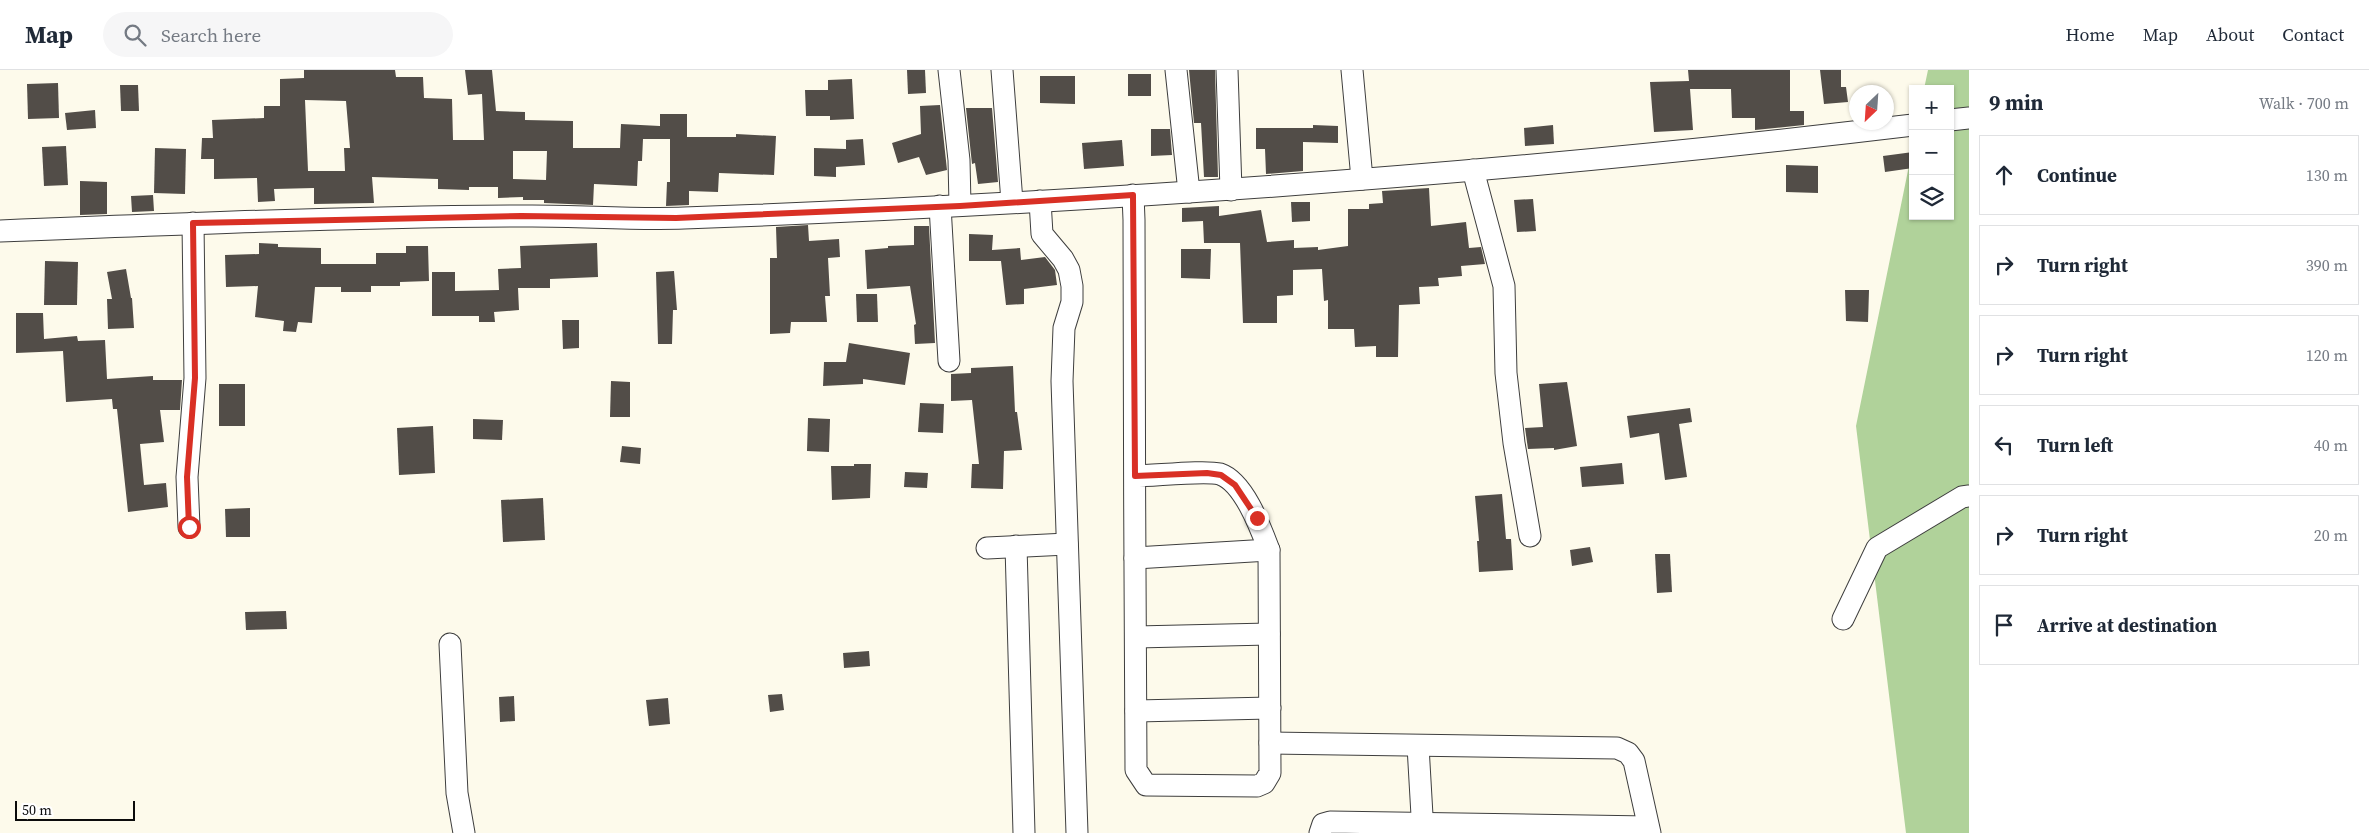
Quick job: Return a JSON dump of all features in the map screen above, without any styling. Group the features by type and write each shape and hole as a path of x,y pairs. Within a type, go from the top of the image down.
{"street":[{"path":"949,70 959,160 950,206 949,361"},
{"path":"1002,70 1012,202"},
{"path":"1176,70 1189,192"},
{"path":"1227,70 1231,190"},
{"path":"1352,70 1362,179"},
{"path":"1954,120 1969,118"},
{"path":"0,230 193,223 521,216 676,218 950,206 1231,190 1473,170 1772,142 1909,125"},
{"path":"1473,170 1504,286 1506,373 1514,443 1530,536"},
{"path":"1133,195 1136,770 1146,785 1257,786 1264,783 1270,773 1269,550 1257,518 1235,485 1221,475 1207,473 1135,476"},
{"path":"1040,201 1042,234 1063,259 1069,270 1072,286 1072,302 1064,328 1062,381 1077,833"},
{"path":"189,527 187,477 195,378 193,223"},
{"path":"1842,620 1877,548 1962,497 1969,496"},
{"path":"987,548 1067,544"},
{"path":"1016,546 1024,833"},
{"path":"1135,558 1269,550"},
{"path":"1136,637 1269,634"},
{"path":"450,644 457,793 464,833"},
{"path":"1136,711 1270,708"},
{"path":"1270,744 1618,748 1628,753 1634,761 1649,830 1423,828 1330,822 1323,824 1320,833"},
{"path":"1418,746 1423,828"}],"green space":[{"path":"1928,70 1969,70 1969,833 1906,833 1856,426 1909,166 1909,220 1954,220 1954,85 1925,85"}],"building":[{"path":"304,70 395,70 396,77 423,77 424,98 452,99 453,140 484,140 482,94 468,95 465,70 492,70 496,111 525,112 525,120 573,121 573,148 620,148 621,124 660,126 660,114 687,114 687,137 736,137 736,134 776,136 774,175 719,173 718,192 689,191 689,205 666,206 667,182 670,182 670,139 643,139 642,161 638,161 637,186 594,184 593,205 544,203 544,200 523,200 523,197 498,198 498,187 469,187 469,190 438,189 438,179 372,177 374,203 314,204 314,188 274,189 275,201 258,202 257,178 214,179 214,159 201,159 202,138 213,138 212,120 264,118 264,106 280,106 280,79 304,78","holes":["305,100 346,101 350,148 344,148 345,171 308,171","513,151 547,151 546,180 513,179"]},
{"path":"907,70 925,70 926,93 908,94"},
{"path":"1189,70 1215,70 1218,177 1204,177 1201,123 1194,123"},
{"path":"1688,70 1790,70 1790,111 1804,111 1804,125 1755,130 1755,118 1732,118 1731,89 1690,89 1693,130 1654,132 1650,82 1689,81"},
{"path":"1820,70 1841,70 1841,87 1846,87 1848,102 1824,104"},
{"path":"1128,74 1151,74 1151,96 1128,96"},
{"path":"1040,76 1075,76 1075,104 1040,103"},
{"path":"852,79 854,119 830,120 830,116 806,116 805,90 828,90 828,80"},
{"path":"58,83 59,118 28,119 27,84"},
{"path":"120,85 138,85 139,111 121,111"},
{"path":"940,105 947,170 926,175 919,157 898,163 892,143 921,134 920,106"},
{"path":"966,108 992,108 998,182 978,184 975,163 972,164"},
{"path":"95,110 96,128 67,130 65,113"},
{"path":"1313,125 1338,126 1338,143 1303,142 1303,171 1266,174 1265,149 1256,149 1256,128 1313,128"},
{"path":"1553,125 1554,144 1525,146 1524,128"},
{"path":"1151,129 1170,129 1172,155 1151,156"},
{"path":"863,139 865,165 836,167 836,177 814,176 814,148 846,149 846,140"},
{"path":"1122,140 1124,166 1084,169 1082,143"},
{"path":"66,146 68,185 44,186 42,147"},
{"path":"155,148 186,149 185,194 154,193"},
{"path":"1909,153 1909,169 1885,172 1883,156"},
{"path":"1786,165 1818,166 1818,193 1786,192"},
{"path":"80,181 107,182 107,214 80,215"},
{"path":"1429,188 1431,226 1466,222 1469,248 1481,247 1485,264 1461,266 1462,276 1438,278 1439,286 1419,287 1420,304 1399,305 1398,357 1376,357 1376,346 1355,347 1354,329 1328,329 1328,300 1324,301 1322,269 1293,270 1293,295 1277,296 1277,323 1243,323 1240,243 1204,243 1203,221 1182,222 1182,208 1219,206 1219,216 1261,210 1267,242 1294,240 1294,248 1318,247 1318,250 1348,246 1348,209 1369,209 1369,204 1383,203 1382,191"},
{"path":"153,195 154,211 132,212 131,196"},
{"path":"1533,199 1536,231 1517,232 1514,200"},
{"path":"1291,202 1310,202 1310,221 1292,222"},
{"path":"808,225 809,241 839,239 840,257 828,258 830,296 825,296 827,322 791,322 790,333 770,334 770,258 777,258 776,227"},
{"path":"914,226 929,226 935,343 915,344 914,325 916,324 910,286 867,289 865,250 888,248 888,246 914,245"},
{"path":"969,234 993,235 992,250 1020,248 1021,260 1045,257 1055,270 1057,285 1024,289 1024,304 1006,305 1001,261 969,261"},
{"path":"259,243 278,244 278,247 321,248 321,264 376,264 376,253 406,253 406,246 428,246 429,281 400,282 400,286 371,286 371,292 341,292 341,287 315,287 312,323 298,322 296,332 283,331 284,321 255,317 258,286 226,287 225,255 259,254"},
{"path":"597,243 598,277 550,279 550,288 518,288 519,310 494,312 495,322 479,322 479,316 432,316 432,272 455,272 455,291 499,290 498,269 521,268 520,246"},
{"path":"1181,249 1211,249 1210,279 1181,278"},
{"path":"45,261 78,262 77,305 44,305"},
{"path":"126,269 132,298 134,328 108,329 107,299 112,299 107,272"},
{"path":"674,271 677,310 673,310 672,344 658,344 656,272"},
{"path":"1845,290 1869,290 1868,322 1846,321"},
{"path":"856,294 877,294 878,322 857,322"},
{"path":"16,313 43,313 44,339 77,336 78,341 105,340 107,379 153,376 153,380 182,380 180,410 160,410 164,442 140,444 144,485 166,483 168,507 128,512 117,409 113,409 112,399 66,402 63,351 16,353"},
{"path":"562,320 579,320 579,348 563,349"},
{"path":"849,343 910,353 905,385 863,379 863,384 823,386 824,362 846,362"},
{"path":"1013,366 1015,412 1017,412 1022,450 1004,451 1003,489 971,488 972,464 979,464 972,400 951,401 951,374 971,373 971,368"},
{"path":"611,381 630,382 630,417 610,417"},
{"path":"1567,382 1577,446 1554,450 1554,448 1528,449 1525,428 1543,427 1539,384"},
{"path":"219,384 245,384 245,426 219,426"},
{"path":"920,403 944,404 943,433 918,432"},
{"path":"1690,408 1692,422 1679,424 1687,477 1665,480 1659,433 1630,438 1627,416"},
{"path":"808,418 830,419 829,452 807,451"},
{"path":"473,419 503,420 502,440 473,439"},
{"path":"433,426 435,473 399,475 397,428"},
{"path":"622,446 641,448 640,464 620,462"},
{"path":"1622,463 1624,484 1582,487 1580,467"},
{"path":"854,464 871,464 870,498 832,500 831,466 854,466"},
{"path":"905,472 928,473 927,488 904,487"},
{"path":"1502,494 1506,539 1511,539 1513,570 1479,572 1477,541 1479,541 1475,496"},
{"path":"543,498 545,540 503,542 501,500"},
{"path":"250,508 250,537 226,537 225,509"},
{"path":"1590,547 1593,562 1572,566 1570,550"},
{"path":"1655,554 1670,554 1672,592 1657,593"},
{"path":"286,611 287,629 246,630 245,612"},
{"path":"869,651 870,666 844,668 843,653"},
{"path":"782,694 784,710 770,712 768,695"},
{"path":"514,696 515,721 500,722 499,697"},
{"path":"668,698 670,724 649,726 646,700"}],"route":[{"path":"189,527 187,477 195,378 193,223 521,216 676,218 960,206 1133,195 1135,476 1207,473 1221,475 1235,485 1257,518"}]}
